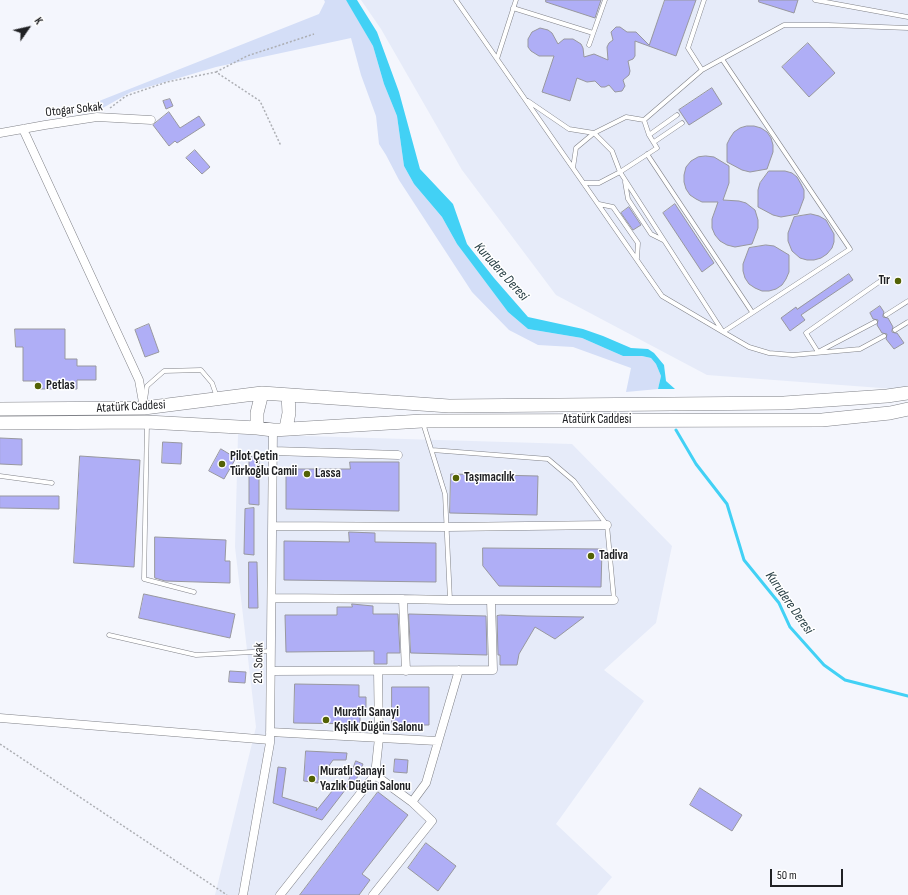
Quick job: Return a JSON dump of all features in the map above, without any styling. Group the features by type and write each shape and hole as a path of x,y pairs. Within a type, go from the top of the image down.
{"main road":[{"name":"Atatürk Caddesi","path":"0,408 144,408 262,393 449,406 784,403 887,396 908,393"},
{"path":"257,428 257,413 262,393"},
{"path":"279,429 290,413 288,395"},
{"name":"Atatürk Caddesi","path":"0,423 147,422 279,429 422,421 822,420 890,413 908,409"}],"street":[{"name":"Otogar Sokak","path":"0,133 97,117 151,120"},
{"path":"23,129 139,380 144,408"},
{"name":"20. Sokak","path":"243,895 270,736 274,451 279,429"},
{"path":"274,451 398,455"},
{"path":"273,526 447,527 607,525"},
{"path":"272,598 614,600"},
{"path":"403,598 406,671"},
{"path":"271,671 493,670 491,600"},
{"path":"412,802 426,783 459,670"},
{"path":"280,895 375,775 379,738 378,671"},
{"path":"0,718 270,736 379,738 438,741"},
{"path":"373,895 432,821 412,802 375,775"}],"lane":[{"path":"456,0 662,296 749,347 769,353 793,355 860,349 884,336"},
{"path":"497,59 516,0"},
{"path":"588,45 605,0"},
{"path":"702,70 688,48 704,0"},
{"path":"815,0 908,17"},
{"path":"513,8 593,33"},
{"path":"644,120 702,70 784,25 908,28"},
{"path":"722,59 850,249 722,332"},
{"path":"525,99 569,129 594,133 612,151 620,172 722,332"},
{"path":"649,135 676,115"},
{"path":"573,168 576,148 594,133 626,117 644,120"},
{"path":"584,183 599,183 620,172 657,148 649,135 644,120"},
{"path":"654,142 682,123"},
{"path":"647,154 752,312"},
{"path":"625,179 628,199 651,234 663,240"},
{"path":"599,204 613,207 638,243 637,259"},
{"path":"818,352 806,333 879,282"},
{"path":"886,315 908,301"},
{"path":"818,352 875,322"},
{"path":"895,330 908,322"},
{"path":"144,408 147,386 164,371 201,370 212,383 217,399"},
{"path":"422,421 445,494 450,600"},
{"path":"147,422 144,579 194,592"},
{"path":"432,450 548,459 574,481 607,525 614,600"},
{"path":"0,476 52,483"},
{"path":"109,635 196,655 271,651"}],"path":[{"path":"97,117 126,96 167,82 216,72 247,56 314,34"},
{"path":"216,72 260,101 281,146"},
{"path":"0,744 227,895"}],"shaded area":[{"path":"324,0 346,0 349,4 373,46 384,84 397,116 404,166 414,184 442,217 457,244 508,312 528,329 582,338 623,356 642,356 651,358 656,364 661,376 658,389 626,392 631,368 573,347 538,345 509,330 472,292 399,180 379,144 376,116 361,75 351,38 216,67 131,92 101,109 85,113 84,107 319,14 325,2"},
{"path":"361,0 908,0 908,390 707,375 556,295 462,170 381,29"},
{"path":"238,434 572,444 672,546 656,623 604,670 644,701 556,824 612,877 597,895 215,895 256,727 235,547"}],"water":[{"path":"346,0 357,0 377,32 399,92 420,169 453,204 467,244 494,278 528,317 583,329 631,348 648,349 654,353 664,365 666,381 675,389 658,389 661,376 656,364 651,358 642,356 623,356 582,338 528,329 508,312 457,244 442,217 414,184 404,166 397,116 384,84 373,46"}],"building":[{"path":"546,0 601,0 595,18 546,2"},
{"path":"665,0 696,0 676,56 635,41 635,56 633,59 628,61 630,71 629,75 623,80 625,86 622,91 615,92 609,85 601,87 595,81 587,82 577,78 570,101 542,92 554,56 539,56 531,51 528,47 528,39 532,32 540,28 548,30 552,33 558,44 564,39 573,39 581,44 584,57 594,54 608,60 607,47 613,40 611,32 616,27 620,27 627,32 636,32 649,45"},
{"path":"759,0 798,0 794,13 759,2"},
{"path":"808,43 835,73 809,97 782,67"},
{"path":"712,88 722,104 689,125 679,110"},
{"path":"170,99 173,106 166,109 163,101"},
{"path":"169,112 180,128 199,116 205,125 177,143 175,141 169,146 153,125"},
{"path":"747,126 761,128 767,132 771,138 773,152 767,169 750,172 742,170 727,162 727,144 730,138 734,132"},
{"path":"195,150 210,167 202,174 186,158"},
{"path":"698,157 714,157 729,166 729,183 723,200 746,203 755,210 758,220 758,228 752,244 735,247 720,241 712,228 712,219 718,202 702,202 690,195 686,189 684,175 686,167 691,161"},
{"path":"769,171 785,171 792,173 797,177 804,190 804,198 798,214 781,217 773,215 758,207 758,190 760,183"},
{"path":"675,204 714,263 702,272 663,213"},
{"path":"629,207 641,225 633,230 621,213"},
{"path":"811,214 826,220 834,234 834,242 832,248 821,258 807,260 800,258 792,251 788,241 788,233 794,217"},
{"path":"766,245 774,246 789,255 789,272 782,285 776,289 762,291 749,284 745,278 743,264 749,248"},
{"path":"849,274 853,280 801,315 805,320 790,331 781,318"},
{"path":"880,306 884,312 883,317 888,318 893,327 892,332 897,333 904,343 894,349 886,339 887,334 882,333 877,325 878,320 873,319 870,313"},
{"path":"149,324 159,352 145,357 135,330"},
{"path":"15,329 65,329 65,359 77,359 77,366 96,366 96,380 77,380 77,389 36,389 36,381 23,381 23,347 16,347"},
{"path":"0,438 22,439 22,465 0,464"},
{"path":"163,442 182,443 181,464 162,463"},
{"name":"Pilot Çetin Türkoğlu Camii","path":"221,449 236,458 224,479 209,471"},
{"path":"80,456 140,460 134,567 74,563"},
{"path":"259,456 259,505 249,504 249,457"},
{"path":"350,462 399,462 399,511 286,509 286,469 350,469"},
{"path":"451,474 538,476 537,515 450,513"},
{"path":"0,496 59,496 59,509 0,508"},
{"path":"254,508 254,555 244,554 245,509"},
{"path":"349,532 375,533 375,542 436,543 436,582 284,580 284,541 349,542"},
{"path":"155,537 226,540 225,561 230,561 230,583 165,581 155,578"},
{"path":"483,548 602,549 601,587 499,586 483,566"},
{"path":"249,562 257,562 258,608 249,608"},
{"path":"144,594 235,614 230,638 139,618"},
{"path":"352,604 373,606 373,614 398,614 400,653 387,653 387,664 374,664 374,651 286,652 285,615 337,615 337,607 352,607"},
{"path":"409,614 486,616 487,655 411,653"},
{"path":"497,616 584,617 555,639 535,627 519,654 517,665 500,665 500,655 498,655"},
{"path":"230,671 246,672 245,683 229,682"},
{"path":"295,684 359,685 359,697 366,697 366,710 360,710 360,724 294,723"},
{"path":"392,687 429,687 429,725 392,725"},
{"path":"306,751 347,753 346,760 333,760 326,770 319,766 318,783 304,781"},
{"path":"395,759 408,760 407,773 394,772"},
{"path":"356,761 363,764 353,787 349,785 322,820 273,803 278,767 286,768 282,797 317,808 316,811 341,780 347,784"},
{"path":"700,788 742,815 732,831 690,805"},
{"path":"378,792 408,815 362,874 370,880 359,895 300,895"},
{"path":"426,843 456,866 438,891 408,868"}],"waterway":[{"name":"Kurudere Deresi","path":"676,430 696,464 727,504 744,560 779,603 790,627 824,665 845,680 908,696"}],"place":[{"name":"Tır","path":"898,281"},
{"name":"Petlas","path":"38,386"},
{"name":"Pilot Çetin Türkoğlu Camii","path":"222,464"},
{"name":"Lassa","path":"307,474"},
{"name":"Taşımacılık","path":"456,478"},
{"name":"Tadiva","path":"591,556"},
{"name":"Muratlı Sanayi Kışlık Dügün Salonu","path":"326,720"},
{"name":"Muratlı Sanayi Yazlık Dügün Salonu","path":"312,779"}]}
